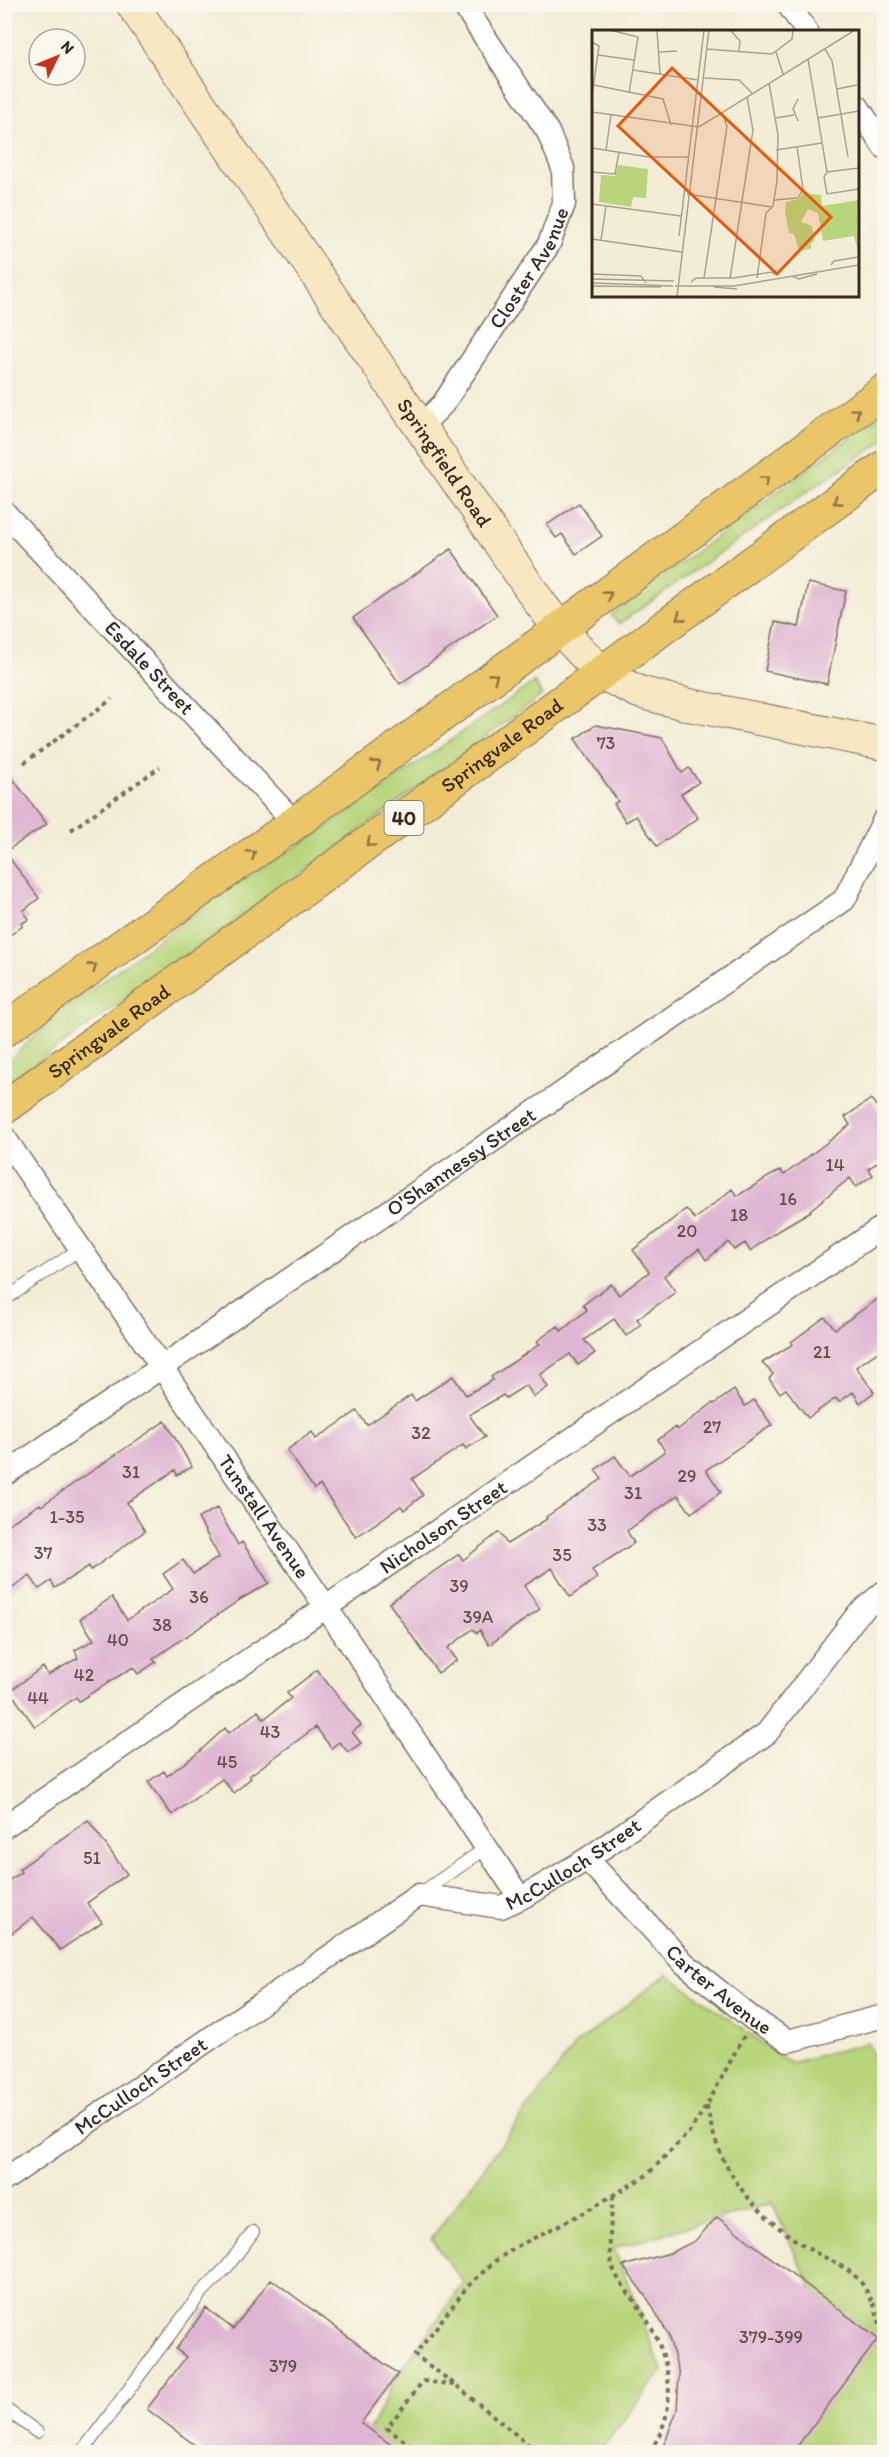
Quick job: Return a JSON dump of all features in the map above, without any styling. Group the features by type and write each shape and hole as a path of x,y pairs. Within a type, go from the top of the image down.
{"highway":[{"path":"4,1030 296,823 885,391"},
{"name":"Springvale Road","path":"4,1108 885,467"}],"main road":[{"name":"Springfield Road","path":"132,4 417,425 561,630 604,672 639,692 689,705 885,744"}],"street":[{"name":"Closter Avenue","path":"417,425 443,404 549,244 564,204 563,168 548,132 463,4"},
{"path":"788,4 806,30"},
{"path":"859,108 885,147"},
{"name":"Esdale Street","path":"4,512 296,823"},
{"name":"O'Shannessy Street","path":"4,1475 843,900 885,820"},
{"name":"Tunstall Avenue","path":"4,1137 326,1607 520,1898"},
{"name":"Nicholson Street","path":"4,1827 885,1227"},
{"name":"McCulloch Street","path":"4,2180 419,1895 501,1907 527,1896 587,1859 767,1732 858,1614 885,1592"},
{"name":"Carter Avenue","path":"587,1859 684,1963 753,2019 788,2042 885,2016"}],"lane":[{"path":"4,1300 80,1249"},
{"path":"419,1895 486,1848"},
{"path":"82,2452 201,2293 227,2267 253,2232"},
{"path":"4,2408 37,2432"}],"path":[{"path":"24,763 112,699"},
{"path":"71,830 160,767"},
{"path":"537,2452 415,2355 467,2287 495,2261 514,2248 585,2212 647,2175 690,2131 707,2105 753,2019"},
{"path":"707,2105 711,2132 729,2172 757,2208 808,2249 840,2265 859,2278 874,2305 882,2330 885,2368"},
{"path":"613,2195 611,2247 613,2266 660,2342 669,2380 667,2411 657,2441 649,2452"},
{"path":"874,2305 885,2300"},
{"path":"419,2452 387,2428 423,2381 456,2386"}],"green space":[{"path":"884,412 884,441 815,486 619,624 611,615"},
{"path":"534,682 542,695 330,853 12,1080 5,1082 4,1065 63,1010 230,887 318,833"},
{"path":"667,1974 790,2063 867,2043 884,2074 884,2452 723,2452 826,2320 772,2203 614,2248 662,2371 599,2452 358,2452 398,2374 464,2283 431,2239 575,2045"}],"building":[{"path":"579,503 602,536 576,554 562,534 556,538 547,525"},
{"path":"451,549 497,615 400,684 353,618"},
{"path":"808,583 846,591 827,684 765,671 775,622 799,627"},
{"path":"596,725 662,738 682,773 689,768 699,782 681,794 698,818 657,846 636,816 626,822 614,804 618,801 575,739"},
{"path":"4,767 47,824 5,852 39,898 23,911 29,919 4,939"},
{"path":"871,1099 885,1117 885,1157 868,1169 873,1175 856,1187 850,1178 811,1211 750,1251 745,1243 734,1250 728,1242 706,1260 699,1249 664,1276 676,1292 637,1319 641,1324 626,1336 614,1319 584,1340 595,1353 578,1365 570,1354 540,1375 548,1387 534,1397 526,1385 506,1398 503,1395 469,1415 485,1437 466,1449 463,1445 412,1479 423,1495 404,1510 401,1506 356,1537 320,1485 314,1489 287,1450 312,1432 316,1439 357,1411 367,1425 411,1395 415,1401 453,1376 466,1395 493,1380 491,1377 540,1344 537,1341 558,1326 561,1331 587,1310 583,1305 611,1284 619,1295 649,1272 633,1250 686,1209 695,1219 732,1189 737,1196 780,1170 784,1175 850,1125 845,1117"},
{"path":"885,1294 885,1347 856,1367 874,1392 860,1403 853,1392 839,1402 836,1398 808,1418 786,1389 780,1393 769,1379 773,1374 762,1363 793,1344 791,1342 825,1317 835,1329"},
{"path":"734,1390 745,1406 754,1400 772,1425 706,1470 721,1492 691,1513 678,1495 627,1531 634,1543 592,1570 597,1578 570,1597 552,1568 524,1586 540,1609 489,1645 480,1630 477,1633 473,1629 448,1648 457,1660 438,1673 389,1603 459,1554 463,1560 499,1532 507,1544 547,1519 546,1517 602,1479 595,1470 615,1456 630,1476 665,1451 658,1440 675,1427 677,1430"},
{"path":"165,1421 192,1467 177,1475 175,1470 127,1503 145,1531 91,1570 89,1566 55,1588 51,1581 39,1589 30,1576 4,1594 4,1527 40,1504 41,1506"},
{"path":"217,1508 238,1545 242,1542 269,1583 241,1599 153,1659 156,1662 138,1674 133,1667 79,1701 76,1697 35,1727 10,1691 43,1667 48,1675 78,1658 75,1650 94,1640 80,1619 112,1597 127,1620 173,1589 163,1574 183,1560 193,1574 219,1557 198,1518"},
{"path":"317,1670 361,1725 352,1732 361,1743 348,1752 339,1742 331,1748 316,1727 249,1776 251,1778 234,1793 222,1779 172,1815 148,1782 164,1771 167,1776 199,1752 225,1728 229,1733 258,1711 264,1719 291,1698 287,1693"},
{"path":"88,1820 127,1874 87,1903 102,1922 60,1950 33,1917 12,1933 4,1923 4,1884 21,1872 19,1869"},
{"path":"717,2217 878,2339 793,2452 661,2452 677,2410 679,2374 668,2334 649,2301 623,2266 670,2253 695,2241"},
{"path":"271,2279 398,2374 361,2423 401,2452 204,2452 147,2409 186,2357 176,2349 206,2308 233,2329"}]}
